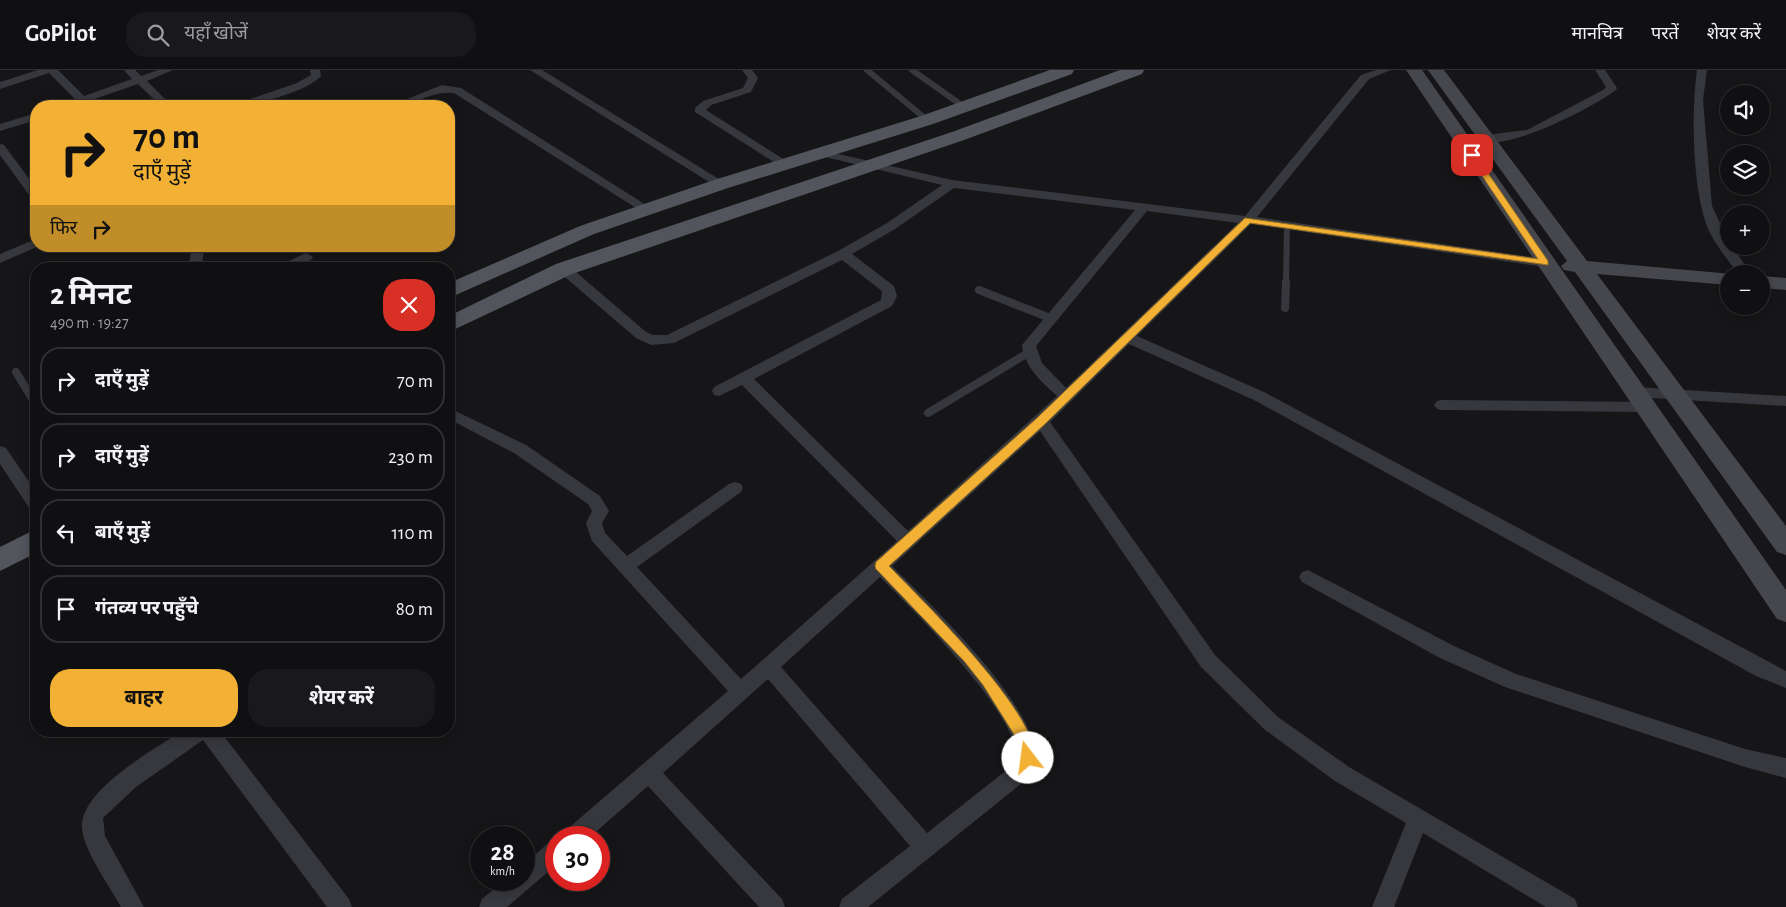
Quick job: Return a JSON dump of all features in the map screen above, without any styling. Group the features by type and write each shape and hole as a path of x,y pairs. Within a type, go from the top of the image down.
{"main road":[{"path":"455,288 587,230 721,184 928,120 1066,70"},
{"path":"455,307 520,276 610,240 923,137 1108,70"},
{"path":"455,322 564,269 870,164 958,136 1136,70"},
{"path":"1414,70 1786,611"},
{"path":"1436,70 1786,545"},
{"path":"1040,79 1068,95"},
{"path":"1545,263 1720,278"},
{"path":"1770,283 1786,284"},
{"path":"0,540 30,523"},
{"path":"0,560 30,543"}],"street":[{"path":"0,86 48,70"},
{"path":"52,70 82,100 168,70"},
{"path":"128,70 160,100"},
{"path":"254,100 301,85 316,76 315,70"},
{"path":"535,70 721,184"},
{"path":"748,70 753,78 747,90 707,103 700,108 701,112 784,164"},
{"path":"586,826 741,692 1041,421 1248,220 1365,77 1386,70"},
{"path":"1486,138 1515,136 1531,132 1607,92 1612,88 1611,84 1600,70"},
{"path":"1702,70 1698,100 1706,206 1717,234 1739,265"},
{"path":"411,100 442,88 457,90 648,210"},
{"path":"0,128 30,118"},
{"path":"0,147 30,188"},
{"path":"821,153 952,184 1248,220 1545,263"},
{"path":"564,269 641,335 651,340 669,340 843,254 890,226 952,184"},
{"path":"1066,396 1028,353 1029,345 1143,208"},
{"path":"0,259 30,246"},
{"path":"719,391 887,302 890,296 889,288 843,254"},
{"path":"294,262 306,257"},
{"path":"1127,337 1259,396 1763,670 1786,680"},
{"path":"744,378 908,541"},
{"path":"1442,405 1640,400 1675,394 1786,401"},
{"path":"455,416 520,449 594,500 601,511 594,523 598,536 741,692"},
{"path":"1041,421 1208,662 1271,723 1342,774 1567,907"},
{"path":"0,452 30,495"},
{"path":"626,566 735,488"},
{"path":"850,907 1015,776 1028,758 1026,742 988,681 969,657 881,566"},
{"path":"1308,577 1447,652 1512,681 1736,755 1786,768"},
{"path":"769,666 925,847"},
{"path":"133,907 96,840 92,829 95,813 108,796 191,737"},
{"path":"213,737 342,907"},
{"path":"649,773 774,907"},
{"path":"1382,907 1418,818"},
{"path":"535,869 545,860"},
{"path":"490,907 509,891"}],"lane":[{"path":"866,70 928,120"},
{"path":"912,70 963,106"},
{"path":"1285,308 1287,226"},
{"path":"980,290 1050,318"},
{"path":"928,413 1028,353"},
{"path":"16,372 30,395"}],"route":[{"path":"1028,758 1026,742 988,681 969,657 881,566 1041,421 1248,220 1545,263 1472,155"}]}
